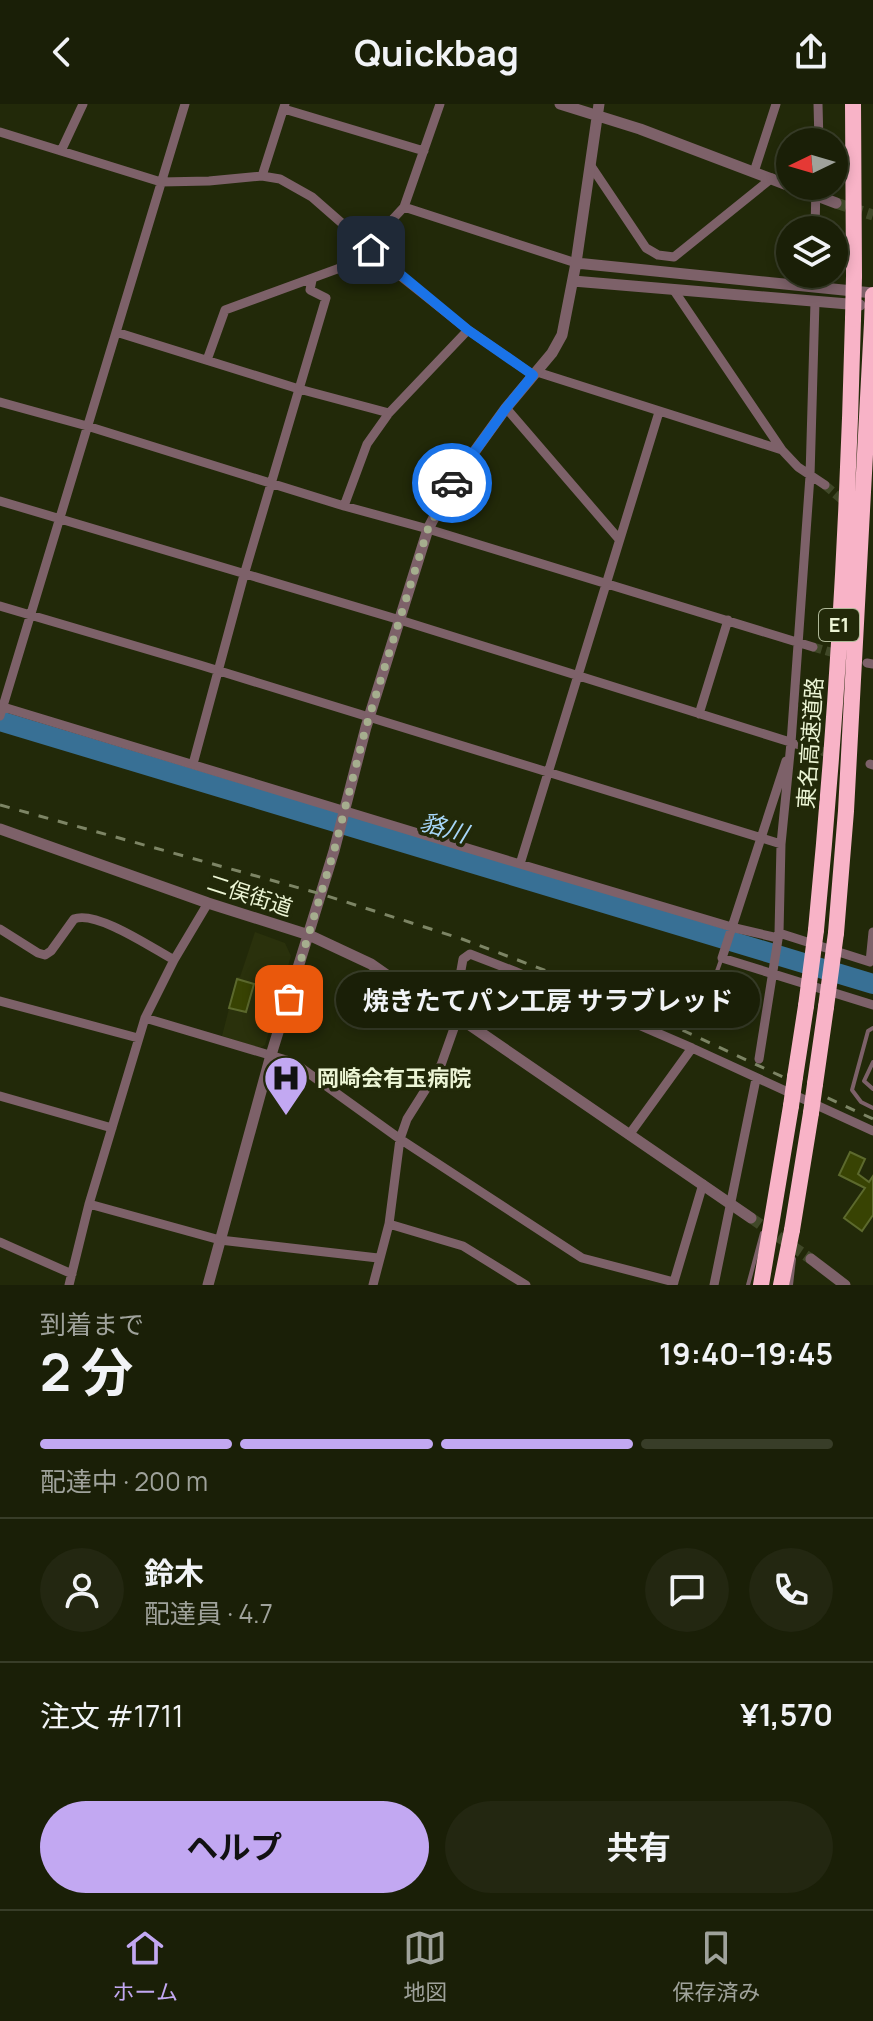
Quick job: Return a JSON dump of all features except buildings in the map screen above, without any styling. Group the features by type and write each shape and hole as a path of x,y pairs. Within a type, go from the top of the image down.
{"highway":[{"name":"東名高速道路","path":"761,1285 806,1006 828,805 849,464 854,276 853,104"},
{"name":"東名高速道路","path":"781,1285 811,1113 836,933 846,811 873,294"}],"street":[{"path":"61,151 83,104"},
{"path":"185,104 1,709 731,927 870,962 873,932"},
{"path":"207,360 222,312 359,261 404,207 440,104"},
{"path":"208,1285 271,1055 428,529 454,480 506,408 552,353 562,335 576,263 599,104"},
{"path":"754,172 776,104"},
{"path":"818,104 819,128"},
{"path":"564,105 640,129 776,180"},
{"path":"262,176 284,106 424,151"},
{"path":"0,132 161,182 262,176 280,179 312,197 468,330 535,374 782,450"},
{"path":"591,166 646,248 658,255 674,257 772,178"},
{"path":"831,200 836,203"},
{"path":"404,207 576,263 776,283"},
{"path":"193,764 244,575 326,298 310,290 312,280"},
{"path":"573,281 873,306"},
{"path":"822,288 873,294"},
{"path":"673,289 782,450 810,476 825,485"},
{"path":"759,1059 778,937 781,844 810,476 815,302"},
{"path":"344,506 367,444 389,413 468,330"},
{"path":"116,332 299,389 389,413"},
{"path":"0,402 813,647"},
{"path":"506,408 618,538"},
{"path":"520,864 659,412"},
{"path":"0,501 400,620 699,714 791,747 806,747"},
{"path":"0,606 781,844"},
{"path":"699,714 728,620"},
{"path":"791,747 759,837 723,956 873,1005"},
{"name":"二俣街道","path":"0,829 208,903 309,935 371,964 411,992 456,1016 751,1218"},
{"path":"69,1285 89,1204 145,1018 174,960 208,903"},
{"path":"0,929 45,955 74,919 83,916 110,926 174,960"},
{"path":"373,1285 389,1224 400,1139 407,1119 441,1065 456,1016 463,959 470,954 692,1048 873,1131"},
{"path":"0,1001 138,1038"},
{"path":"145,1018 293,1062 400,1139 582,1258 673,1284 703,1184"},
{"path":"629,1135 692,1048"},
{"path":"714,1285 756,1079"},
{"path":"0,1096 112,1128"},
{"path":"89,1204 220,1240 378,1258"},
{"path":"389,1224 463,1246 526,1285"},
{"path":"0,1242 72,1274"},
{"path":"811,1259 830,1280 845,1285"}],"lane":[{"path":"711,976 718,970 723,956"},
{"path":"873,1028 868,1031 852,1090 861,1102 873,1108"},
{"path":"859,1062 872,1065 864,1081 873,1089"},
{"path":"748,1285 783,1153"},
{"path":"791,1285 804,1157"}],"shaded area":[{"path":"255,932 285,943 291,956 265,1045 260,1048 222,1036 237,977 240,977"}],"waterway":[{"name":"貉川","path":"0,721 873,984"}],"tunnel":[{"path":"836,203 873,215"},
{"path":"825,485 847,504"},
{"path":"813,647 841,655"},
{"path":"806,747 832,754"},
{"path":"751,1218 811,1259"}],"railway":[{"path":"0,805 321,894 462,939 592,988 873,1119"}],"way so far":[{"path":"289,999 334,851 366,727 428,529 452,483"}],"place":[{"name":"焼きたてパン工房 サラブレッド","path":"289,999"},
{"name":"岡崎会有玉病院","path":"286,1117"}],"route":[{"path":"371,250 468,330 533,375 452,483"}]}
